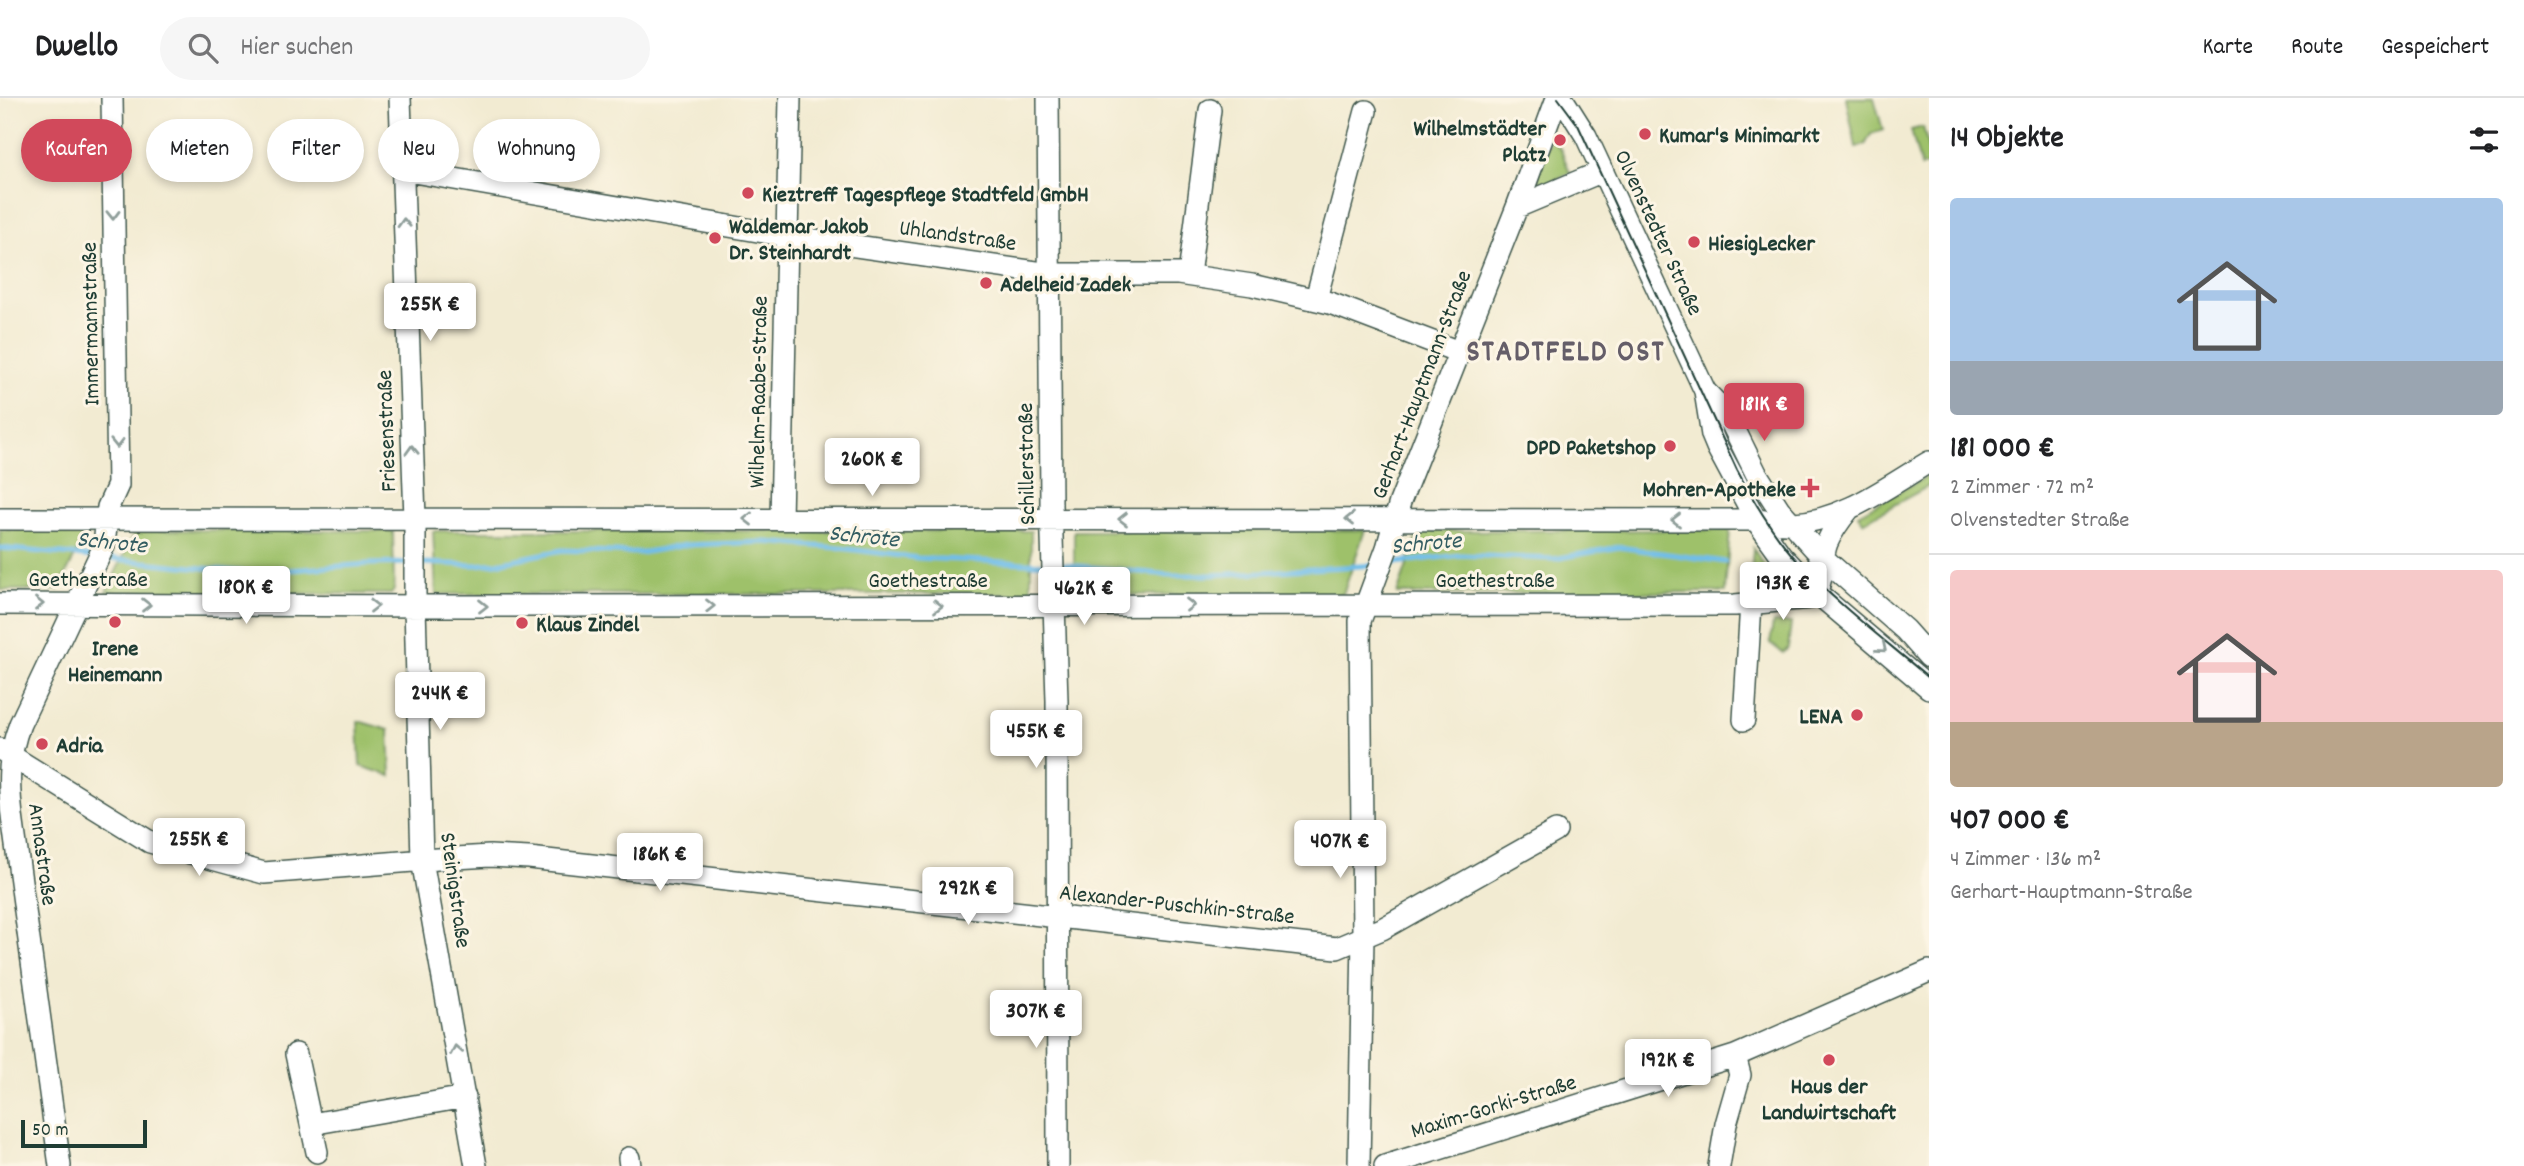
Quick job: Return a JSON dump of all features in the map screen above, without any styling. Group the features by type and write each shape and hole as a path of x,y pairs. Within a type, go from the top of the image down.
{"street":[{"name":"Immermannstraße","path":"96,566 104,546 108,507 118,485 111,98"},
{"name":"Friesenstraße","path":"400,98 401,119"},
{"name":"Wilhelm-Raabe-Straße","path":"781,519 790,98"},
{"name":"Schillerstraße","path":"1048,98 1052,549 1057,713 1058,1166"},
{"name":"Gerhart-Hauptmann-Straße","path":"1359,1166 1363,936 1360,621 1395,519 1557,98"},
{"name":"Olvenstedter Straße","path":"1563,98 1603,171 1705,391 1712,435 1756,520 1781,555 1817,593 1929,688"},
{"path":"1189,275 1210,110"},
{"path":"1316,299 1366,110"},
{"path":"1517,207 1603,171"},
{"name":"Uhlandstraße","path":"459,180 787,236 1050,274 1189,275 1252,285 1316,299 1387,323 1459,352"},
{"name":"Friesenstraße","path":"402,182 415,518 414,576"},
{"name":"Olvenstedter Straße","path":"1705,391 1727,414 1762,484 1791,524 1823,558 1905,630 1929,657"},
{"path":"0,519 1756,520 1791,524 1849,509 1929,463"},
{"path":"1817,593 1830,536 1849,509"},
{"name":"Annastraße","path":"60,1166 5,752 96,566"},
{"name":"Steinigstraße","path":"414,576 422,860 476,1166"},
{"name":"Goethestraße","path":"0,604 1735,605 1811,598 1817,593"},
{"path":"1744,720 1751,603"},
{"name":"Alexander-Puschkin-Straße","path":"5,752 150,842 271,874 490,856 542,859 1337,947 1382,929 1556,831"},
{"name":"Maxim-Gorki-Straße","path":"1385,1166 1735,1056 1929,971"},
{"path":"296,1054 317,1152"},
{"path":"1719,1166 1726,1124 1740,1075 1735,1056"},
{"path":"311,1124 465,1097"}],"green space":[{"path":"1846,98 1874,98 1883,130 1871,134 1865,145 1856,147"},
{"path":"1923,127 1929,151 1929,165 1921,167 1911,130"},
{"path":"1551,138 1561,150 1570,173 1544,185 1539,182 1537,173"},
{"path":"1929,475 1929,486 1863,522 1858,514"},
{"path":"0,530 88,530 58,590 0,590"},
{"path":"136,530 393,531 394,590 391,594 106,592"},
{"path":"1365,530 1343,594 1074,595 1074,531"},
{"path":"1730,530 1725,592 1397,594 1419,531"},
{"path":"433,531 1031,531 1031,594 436,594"},
{"path":"1753,548 1780,592 1767,592 1751,576"},
{"path":"1773,623 1791,623 1788,648 1783,653 1770,643"},
{"path":"358,721 389,730 391,776 360,766"}],"waterway":[{"name":"Schrote","path":"421,563 475,565 562,550 640,553 686,545 765,542 918,558 1048,564"},
{"name":"Schrote","path":"1386,564 1461,555 1554,559 1619,547 1725,562"},
{"name":"Schrote","path":"0,548 94,557"},
{"name":"Schrote","path":"104,558 251,573 412,563"},
{"name":"Schrote","path":"1058,564 1170,575 1377,565"}],"tram line":[{"path":"1558,98 1578,125 1737,470 1765,519 1815,579 1929,678"}],"place":[{"name":"Kumar's Minimarkt","path":"1645,134"},
{"name":"Wilhelmstädter Platz","path":"1560,140"},
{"name":"Kieztreff Tagespflege Stadtfeld GmbH","path":"748,193"},
{"name":"Waldemar Jakob Dr. Steinhardt","path":"715,238"},
{"name":"HiesigLecker","path":"1694,242"},
{"name":"Adelheid Zadek","path":"986,283"},
{"name":"DPD Paketshop","path":"1670,446"},
{"name":"Mohren-Apotheke","path":"1810,488"},
{"name":"Irene Heinemann","path":"115,622"},
{"name":"Klaus Zindel","path":"522,623"},
{"name":"LENA","path":"1857,715"},
{"name":"Adria","path":"42,744"},
{"name":"Haus der Landwirtschaft","path":"1829,1060"}],"district":[{"name":"STADTFELD OST","path":"1566,350"}]}
